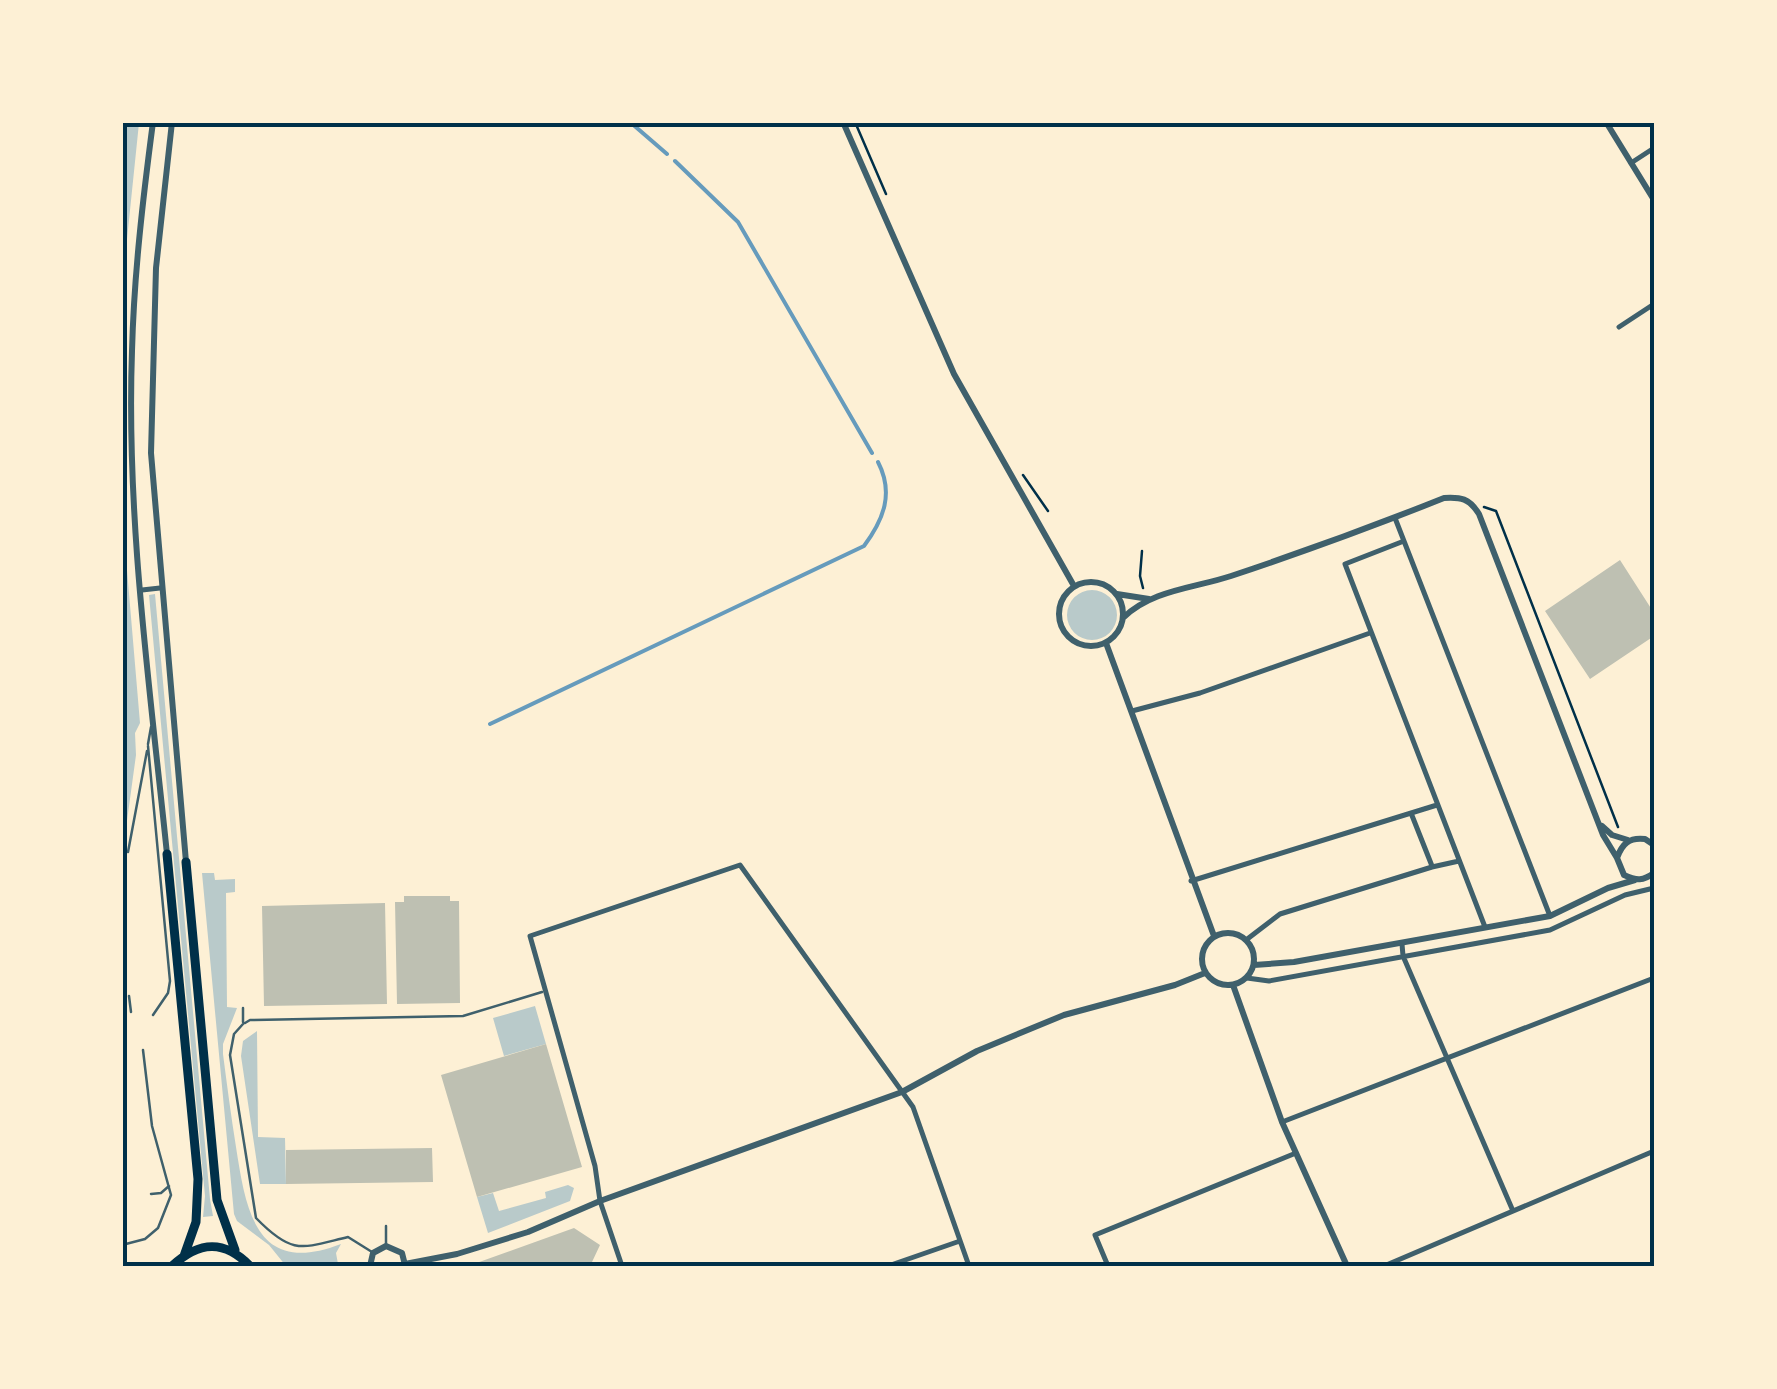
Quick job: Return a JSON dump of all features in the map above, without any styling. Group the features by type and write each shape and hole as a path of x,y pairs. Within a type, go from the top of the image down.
{"highway":[{"path":"167,854 198,1179 196,1222 184,1256"},
{"path":"186,862 218,1200 235,1250 250,1266"},
{"path":"172,1266 184,1256 212,1246 235,1250"}],"street":[{"path":"153,122 139,242 132,353 133,460 167,854"},
{"path":"172,122 152,348 151,453 186,862"},
{"path":"843,122 954,374 1074,586"},
{"path":"1606,122 1654,200"},
{"path":"1631,162 1654,148"},
{"path":"1619,327 1654,304"},
{"path":"1123,618 1116,594 1104,585 1089,582 1074,586 1062,598 1058,614 1068,638 1088,647 1106,643 1117,633 1123,618 1150,599 1228,577 1444,498 1462,497 1472,503 1596,816 1624,876 1634,880"},
{"path":"1395,518 1550,916"},
{"path":"1404,541 1346,564 1486,930"},
{"path":"142,590 160,588"},
{"path":"1116,594 1150,599"},
{"path":"1132,711 1200,693 1370,634"},
{"path":"1106,643 1214,936"},
{"path":"1191,880 1437,805"},
{"path":"1411,813 1432,866"},
{"path":"1596,816 1612,836 1645,839 1654,845"},
{"path":"1608,888 1621,847 1628,840"},
{"path":"1246,940 1280,914 1432,866 1460,861"},
{"path":"622,1266 600,1202 595,1166 530,936 740,865 913,1107 969,1266"},
{"path":"1254,966 1486,930 1550,916 1608,888 1645,880 1654,874"},
{"path":"1247,978 1269,981 1550,930 1624,895 1654,888"},
{"path":"1225,933 1246,940 1254,956 1254,966 1247,978 1233,986 1218,984 1205,974 1201,957 1214,936 1225,933"},
{"path":"1402,944 1403,956 1513,1211"},
{"path":"370,1266 374,1253 386,1246 402,1253 405,1265 458,1254 528,1232 902,1092 977,1051 1064,1015 1205,974"},
{"path":"1282,1122 1654,978"},
{"path":"1233,986 1282,1122 1347,1266"},
{"path":"1384,1266 1654,1152"},
{"path":"1108,1266 1095,1235 1296,1153"},
{"path":"888,1266 960,1240"}],"lane":[{"path":"128,852 153,716"},
{"path":"148,746 170,981 168,993 153,1015"},
{"path":"374,1253 348,1236 304,1247 286,1242 256,1218 230,1055 234,1034 250,1020 463,1016 545,991"},
{"path":"130,996 131,1012"},
{"path":"243,1008 244,1024"},
{"path":"122,1245 146,1239 158,1228 171,1196 152,1126 143,1050"},
{"path":"152,1194 162,1194 170,1185"},
{"path":"386,1226 386,1246"}],"path":[{"path":"855,122 886,193"},
{"path":"1021,473 1048,510"},
{"path":"1488,508 1496,510 1620,832"},
{"path":"1140,568 1142,551"}],"shaded area":[{"path":"122,123 139,123 123,278"},
{"path":"123,523 140,723 135,733 136,755 123,829"},
{"path":"1092,590 1110,597 1117,615 1110,633 1092,640 1074,633 1067,615 1074,597"},
{"path":"155,594 213,1216 203,1217 205,1196 149,595"},
{"path":"202,873 214,873 215,880 235,879 235,892 226,893 227,1007 237,1008 223,1054 240,1171 251,1215 273,1245 290,1252 312,1252 341,1244 336,1253 338,1264 286,1266 234,1214"},
{"path":"535,1006 546,1044 504,1056 493,1018"},
{"path":"257,1031 258,1137 285,1138 286,1184 260,1184 241,1056 243,1041"},
{"path":"568,1185 574,1188 570,1201 488,1233 477,1197 493,1193 499,1211 546,1198 545,1192"}],"building":[{"path":"1620,560 1654,613 1654,636 1590,679 1545,611"},
{"path":"404,896 450,896 450,901 459,901 460,1003 397,1004 395,902 404,902"},
{"path":"385,903 387,1004 264,1006 262,906"},
{"path":"546,1044 582,1167 477,1197 441,1075"},
{"path":"432,1148 433,1182 286,1184 286,1150"},
{"path":"574,1228 600,1245 592,1262 600,1266 468,1266"}],"waterway":[{"path":"630,122 667,154"},
{"path":"675,161 738,222 872,453"},
{"path":"490,724 864,546 877,526 886,495 878,462"}]}
